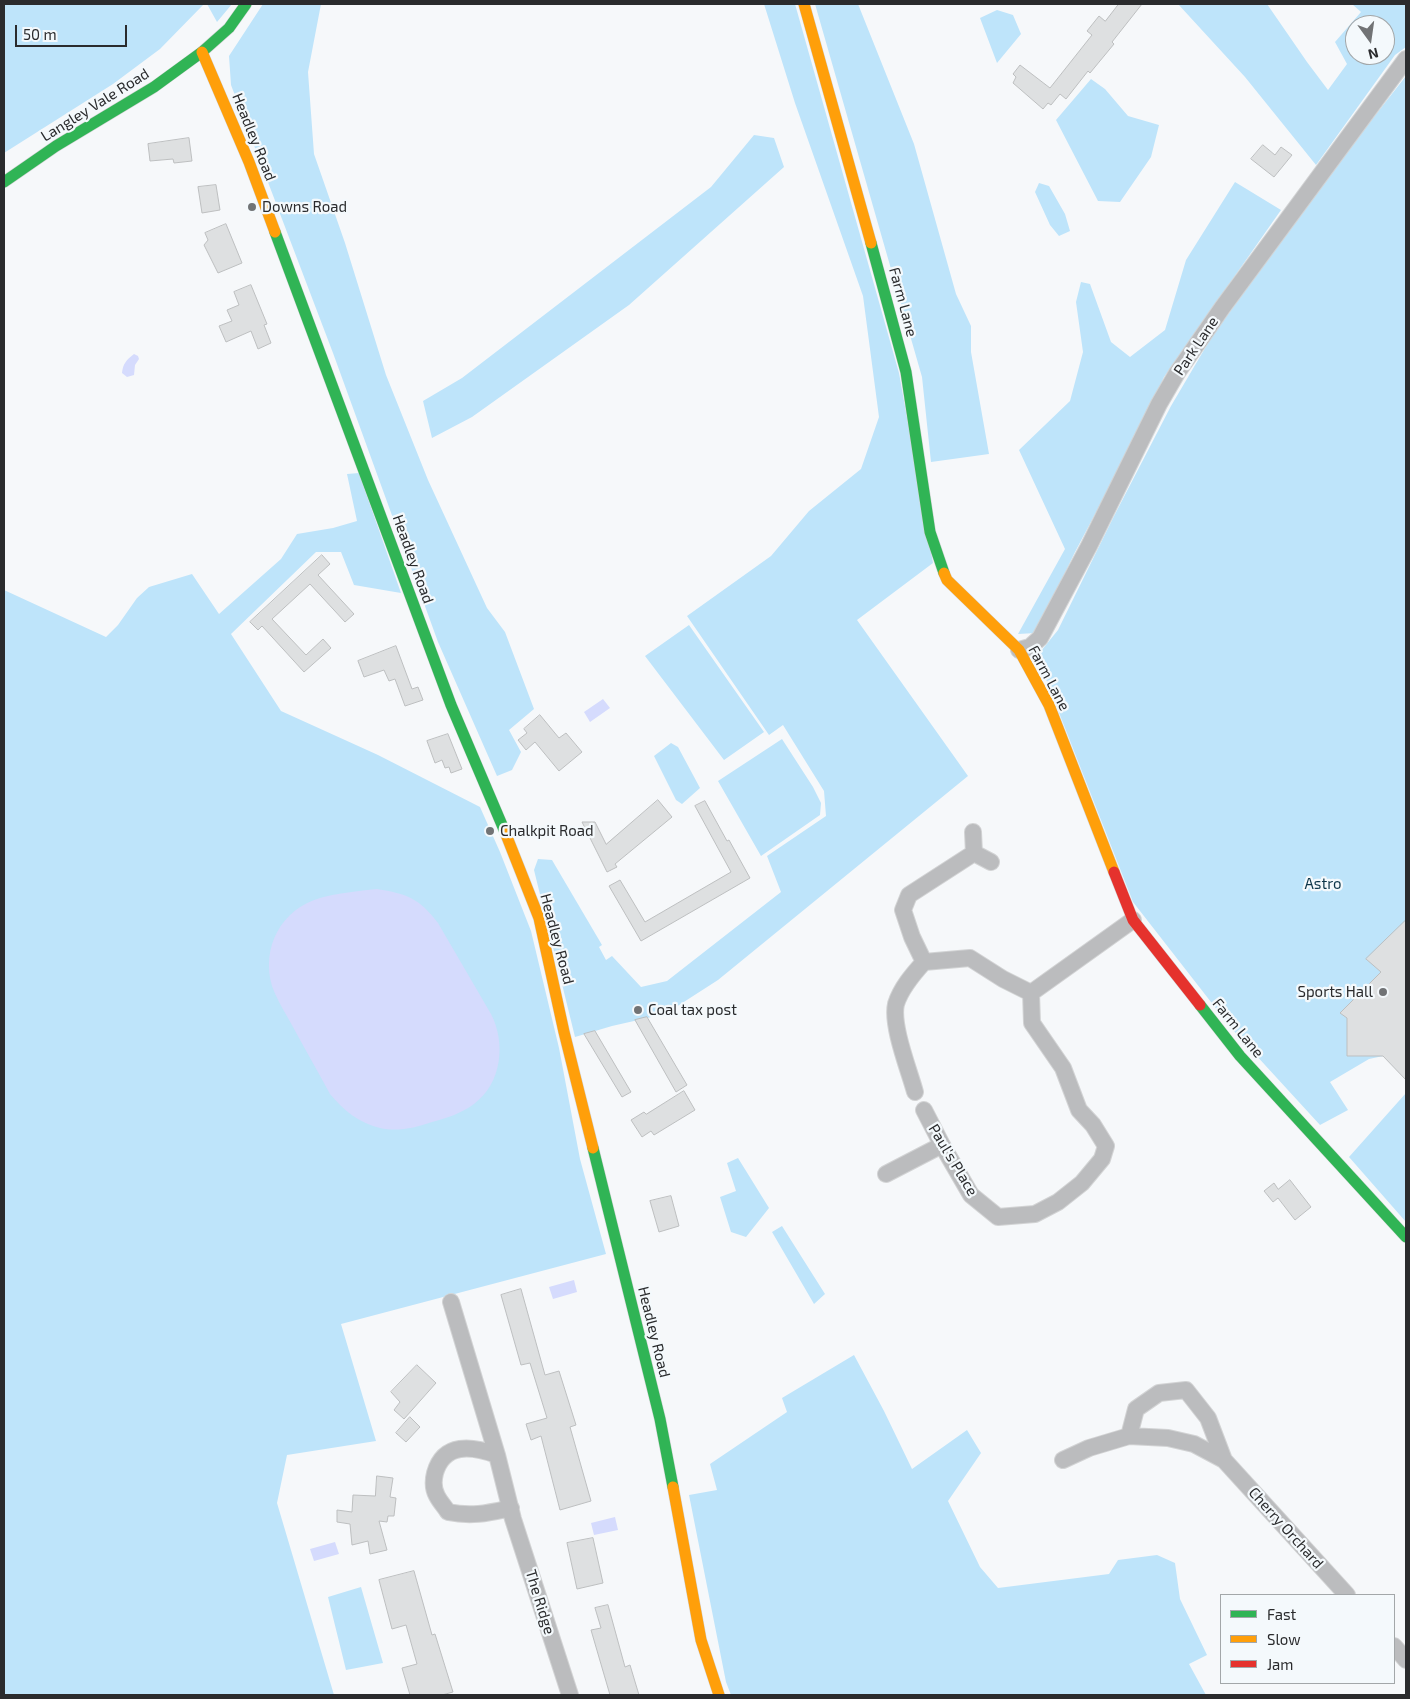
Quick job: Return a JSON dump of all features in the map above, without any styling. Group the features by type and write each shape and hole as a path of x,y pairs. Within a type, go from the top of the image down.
{"street":[{"path":"202,52 229,28 246,4"},
{"name":"Farm Lane","path":"804,4 906,372 930,532 946,580 1019,650 1048,705 1133,920 1240,1056 1406,1237"},
{"name":"Langley Vale Road","path":"4,182 56,146 154,87 202,52"},
{"name":"Headley Road","path":"202,52 249,162 451,705 516,858 539,918 566,1042 660,1419 701,1640 719,1695"},
{"name":"Park Lane","path":"1019,650 1030,647 1040,638 1089,546 1159,404 1177,373 1222,308 1406,59"},
{"path":"973,832 974,852"},
{"path":"974,852 991,862"},
{"path":"924,962 912,937 903,910 909,895 974,852"},
{"path":"915,1092 895,1022 896,1004 909,978 924,962 970,958 1003,979 1031,993 1133,920"},
{"name":"Paul's Place","path":"924,1110 971,1195 998,1217 1035,1214 1058,1202 1082,1184 1102,1160 1106,1146 1093,1125 1079,1110 1063,1068 1032,1023 1031,993"},
{"path":"886,1174 942,1145"},
{"name":"The Ridge","path":"451,1302 511,1508 570,1695"},
{"name":"Cherry Orchard","path":"1129,1436 1136,1410 1159,1393 1186,1390 1208,1418 1224,1460"},
{"name":"Cherry Orchard","path":"1063,1460 1089,1448 1129,1436 1168,1438 1194,1444 1224,1460 1346,1594"},
{"path":"497,1455 482,1450 463,1448 449,1452 438,1463 433,1481 436,1495 448,1512 464,1516 481,1515 511,1508"},
{"path":"1395,1647 1406,1660"}],"green space":[{"path":"4,4 204,4 160,49 113,84 4,153"},
{"path":"207,4 232,4 217,22"},
{"path":"263,4 321,4 308,72 314,154 345,243 386,375 428,480 487,608 505,632 534,709 509,730 521,752 512,770 497,776 438,642 333,353 231,85 229,56"},
{"path":"764,4 795,4 899,373 933,563 857,620 968,776 718,980 676,1007 656,1016 575,1037 534,870 538,859 552,860 602,945 599,947 606,960 612,956 641,987 667,981 781,892 767,856 826,816 824,791 783,725 769,735 687,616 771,556 809,511 861,469 879,417 863,296 795,103"},
{"path":"815,4 858,4 914,144 956,294 971,326 971,352 989,454 931,462 922,377"},
{"path":"1178,4 1267,4 1328,90 1346,65 1388,65 1316,165 1245,77"},
{"path":"1352,4 1406,4 1406,47 1395,55 1395,15 1358,15 1361,12"},
{"path":"997,10 1013,15 1021,34 997,63 980,18"},
{"path":"1345,30 1345,60 1335,42"},
{"name":"Astro","path":"1406,76 1406,1079 1383,1056 1369,1059 1330,1082 1348,1110 1320,1125 1232,1029 1133,902 1040,664 1041,651 1058,630 1171,406 1211,338 1333,169"},
{"path":"1091,79 1105,89 1128,116 1159,125 1151,157 1120,202 1098,201 1056,120"},
{"path":"754,135 774,138 784,167 629,305 472,417 432,438 423,401 462,378 711,187"},
{"path":"1235,182 1281,210 1164,377 1140,429 1075,552 1036,633 1018,634 1065,549 1019,450 1070,401 1083,352 1076,302 1081,282 1090,284 1111,342 1130,357 1165,330 1186,260"},
{"path":"1039,183 1049,186 1065,214 1070,231 1059,236 1050,225 1035,192"},
{"path":"359,473 401,593 354,585 341,552 316,552 231,634 281,711 378,755 480,807 531,931 559,1048 580,1159 606,1254 341,1324 376,1441 287,1455 277,1503 334,1695 4,1695 4,590 106,637 118,625 137,598 149,587 192,574 219,614 281,559 297,534 333,528 357,521 347,474"},
{"path":"689,625 764,732 724,760 645,656"},
{"path":"782,739 821,803 820,815 761,856 718,781"},
{"path":"671,743 678,747 700,788 682,804 676,800 654,756"},
{"path":"1406,1093 1406,1222 1349,1157"},
{"path":"738,1158 769,1208 746,1237 731,1232 720,1197 736,1191 727,1163"},
{"path":"782,1226 825,1294 814,1304 772,1232"},
{"path":"854,1355 912,1469 967,1430 981,1453 948,1501 980,1567 998,1588 1109,1574 1118,1560 1157,1555 1175,1563 1180,1599 1207,1655 1189,1664 1206,1695 731,1695 726,1682 689,1495 717,1490 710,1464 787,1412 782,1398"},
{"path":"361,1587 383,1663 346,1670 328,1597"}],"shaded area":[{"path":"134,354 139,359 135,365 134,375 127,377 122,373 123,367"},
{"path":"603,699 610,708 590,722 584,712"},
{"path":"377,889 412,898 425,908 438,923 491,1014 499,1037 500,1050 496,1074 491,1085 474,1104 454,1115 406,1129 393,1130 372,1126 352,1115 335,1100 279,1002 272,986 269,972 272,944 277,932 294,911 306,903 320,898 341,893"},
{"path":"574,1280 577,1292 553,1299 549,1287"},
{"path":"615,1517 618,1530 594,1535 591,1523"},
{"path":"335,1542 339,1554 314,1561 310,1549"}],"building":[{"path":"1119,4 1142,4 1112,42 1114,44 1090,73 1088,71 1066,99 1060,94 1051,105 1048,103 1043,109 1013,83 1016,77 1013,74 1020,65 1050,88 1092,35 1087,31 1099,16 1105,21"},
{"path":"189,138 192,161 174,163 173,159 150,161 148,144"},
{"path":"1263,145 1275,155 1281,147 1292,155 1274,177 1251,159"},
{"path":"216,185 220,210 202,213 198,187"},
{"path":"226,224 242,263 218,273 204,245 208,240 205,233"},
{"path":"251,285 267,324 264,325 271,343 258,349 251,331 226,342 219,326 232,321 227,310 239,305 234,292"},
{"path":"322,555 330,564 318,575 354,614 345,622 310,584 272,619 306,655 323,639 331,648 304,672 262,626 258,630 250,622"},
{"path":"396,646 412,689 418,687 423,700 405,706 395,679 389,681 384,670 364,677 358,661"},
{"path":"540,715 559,738 566,733 582,752 559,771 535,742 526,750 518,740 527,733 524,729"},
{"path":"448,734 462,769 451,773 449,767 445,768 442,760 435,763 427,741"},
{"path":"658,800 672,817 615,864 617,867 607,872 582,822 595,822 606,844"},
{"path":"705,801 750,878 641,941 609,886 620,880 645,922 731,872 695,806"},
{"name":"Sports Hall","path":"1406,920 1406,1080 1383,1056 1347,1056 1347,1018 1340,1013 1381,972 1366,959"},
{"path":"647,1017 687,1085 676,1092 635,1020"},
{"path":"595,1031 631,1092 622,1097 584,1034"},
{"path":"684,1091 695,1110 654,1135 651,1131 642,1137 631,1120 644,1112 646,1114"},
{"path":"1290,1180 1311,1207 1295,1220 1278,1198 1273,1202 1264,1191 1274,1183 1278,1189"},
{"path":"671,1196 679,1226 659,1232 650,1201"},
{"path":"521,1289 545,1375 559,1371 576,1425 570,1427 591,1501 560,1510 541,1436 531,1440 526,1424 547,1418 530,1363 521,1365 501,1295"},
{"path":"417,1365 436,1383 404,1419 394,1410 400,1402 391,1392"},
{"path":"410,1417 420,1427 406,1442 396,1433"},
{"path":"377,1476 393,1478 390,1497 396,1498 394,1516 388,1516 387,1522 379,1521 387,1550 370,1554 368,1541 352,1545 350,1524 337,1522 337,1510 352,1512 353,1495 375,1496"},
{"path":"593,1538 603,1583 577,1589 567,1543"},
{"path":"414,1571 432,1635 435,1634 453,1692 442,1695 410,1695 402,1668 417,1664 406,1625 392,1629 379,1580"},
{"path":"608,1605 625,1667 630,1665 639,1695 610,1695 591,1630 601,1628 595,1608"}],"traffic: fast":[{"path":"4,182 56,146 154,87 202,52 229,28 246,4"},
{"path":"275,232 451,705 505,832"},
{"path":"871,243 906,372 930,532 944,573"},
{"path":"1200,1005 1240,1056 1406,1237"},
{"path":"593,1148 660,1419 673,1487"}],"traffic: slow":[{"path":"804,4 871,243"},
{"path":"202,52 249,162 275,232"},
{"path":"944,573 947,580 1019,650 1049,705 1114,872"},
{"path":"505,832 539,918 564,1032 593,1148"},
{"path":"673,1487 701,1640 719,1695"}],"traffic: jam":[{"path":"1114,872 1133,920 1200,1005"}],"place":[{"name":"Downs Road","path":"252,207"},
{"name":"Chalkpit Road","path":"490,831"},
{"name":"Sports Hall","path":"1383,992"},
{"name":"Coal tax post","path":"638,1010"}]}
